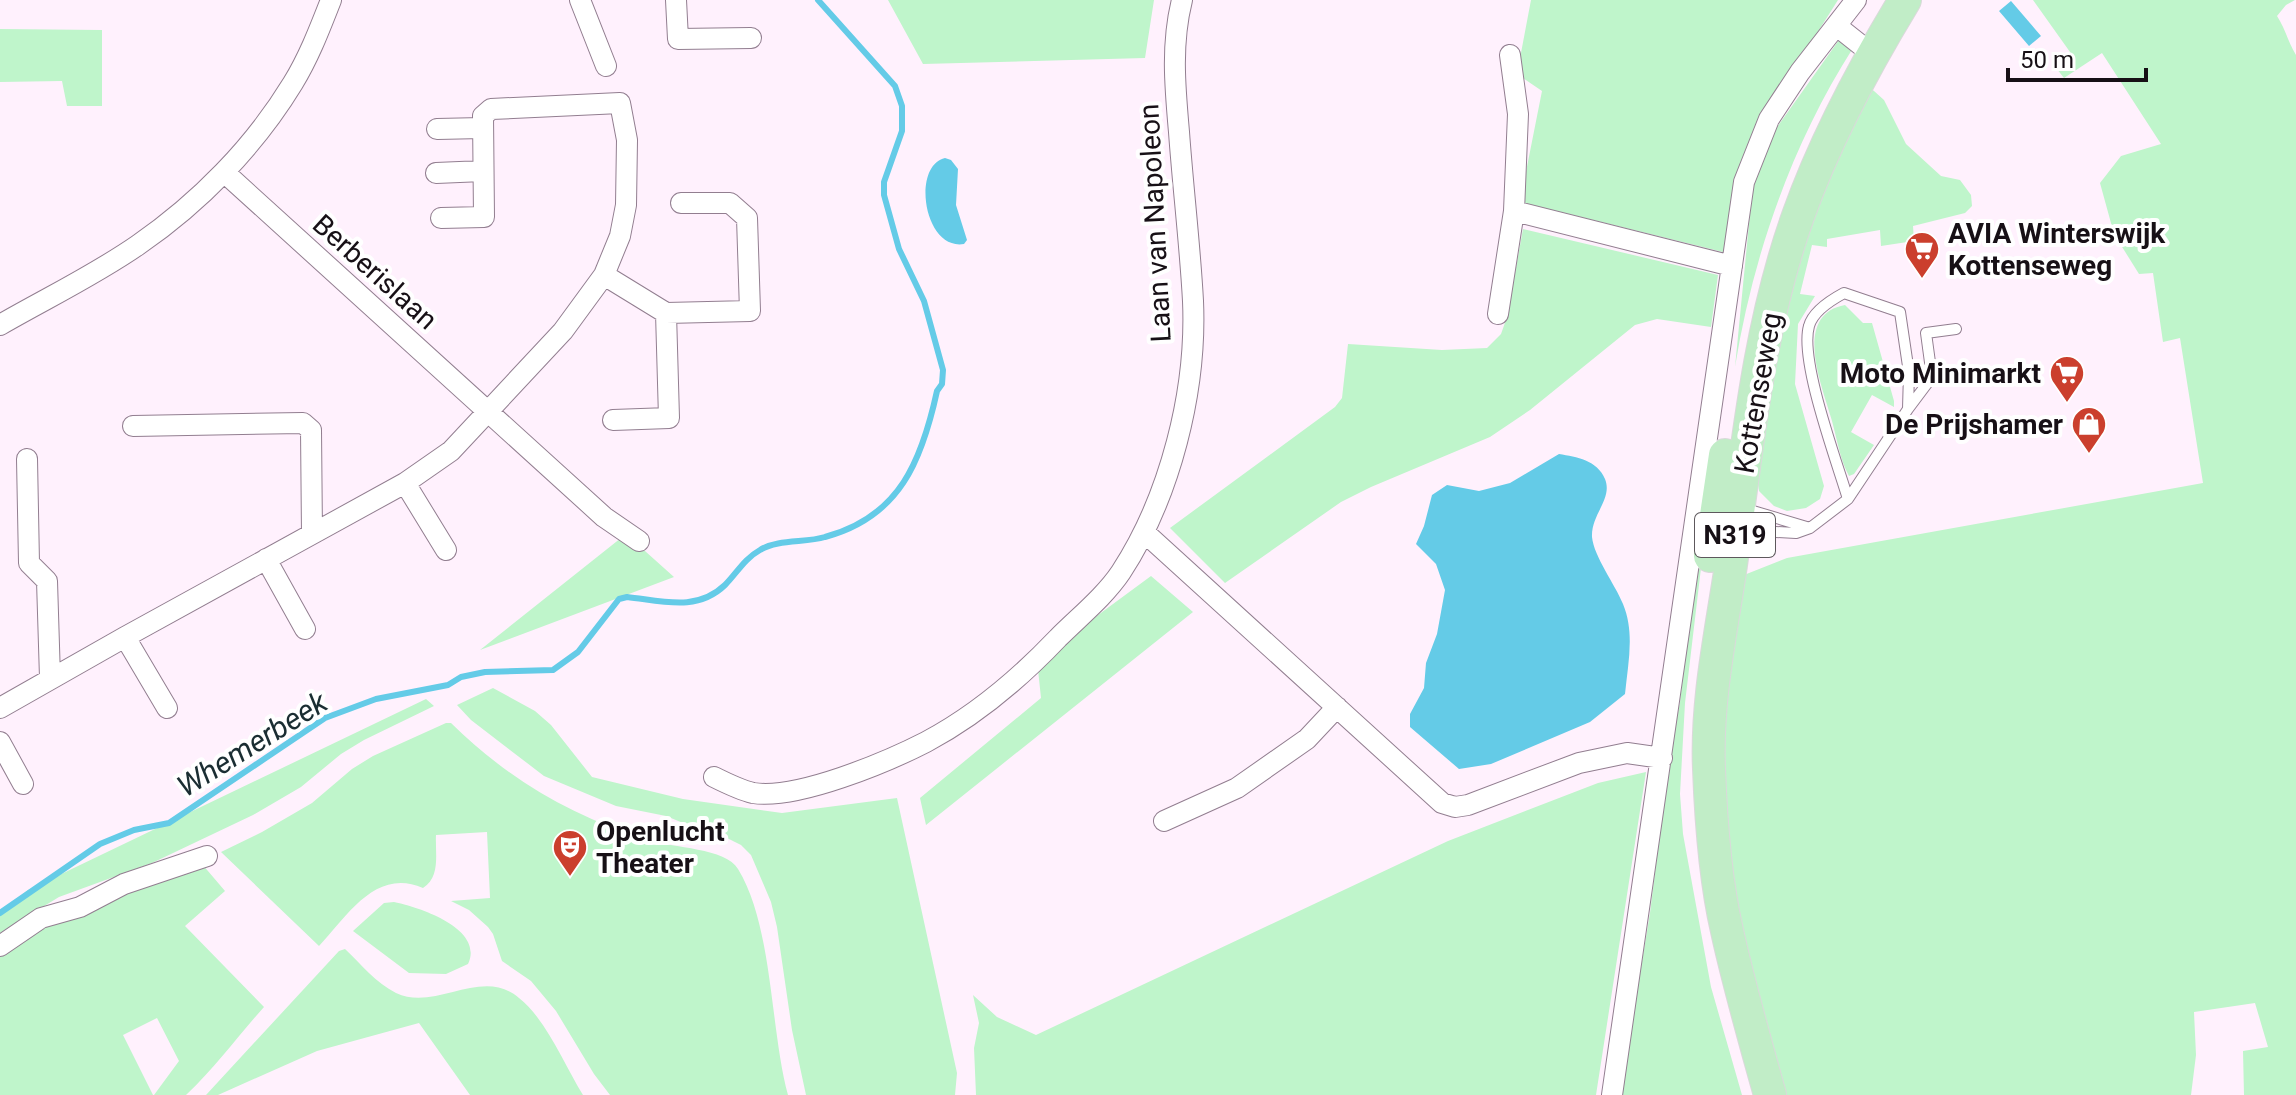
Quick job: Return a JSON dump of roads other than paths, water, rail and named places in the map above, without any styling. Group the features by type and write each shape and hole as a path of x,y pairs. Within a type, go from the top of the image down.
{"main road":[{"name":"Kottenseweg","path":"1748,1095 1706,933 1689,810 1691,708 1757,288 1779,210 1820,114 1856,42 1885,0"},
{"name":"Kottenseweg","path":"1856,42 1905,0"},
{"name":"Kottenseweg","path":"1720,516 1709,768 1716,860 1726,930 1770,1095"}],"street":[{"path":"0,325 135,247 185,210 224,172 293,84 331,0"},
{"path":"580,0 606,66"},
{"path":"676,0 678,39 751,38"},
{"name":"Laan van Napoleon","path":"714,777 755,793 805,787 868,769 932,739 995,698 1035,662 1119,575 1144,532 1166,480 1191,359 1193,303 1174,79 1176,27 1182,0"},
{"name":"Kottenseweg","path":"1612,1095 1662,758 1720,516 1713,405 1744,182 1769,119 1800,72 1856,42 1856,0"},
{"path":"1498,314 1514,211 1518,114 1510,55"},
{"path":"0,708 405,483 451,451 563,331 604,275 620,236 626,205 627,140 620,103 491,109 483,116 482,128 484,217 441,218"},
{"path":"437,129 482,128"},
{"path":"436,173 483,171"},
{"name":"Berberislaan","path":"224,172 604,517 639,541"},
{"path":"604,275 666,313 750,311 747,218 730,203 681,203"},
{"path":"1514,211 1732,266"},
{"path":"613,420 669,418 666,313"},
{"path":"133,426 303,423 311,430 312,534"},
{"path":"27,459 29,563 47,581 50,678"},
{"path":"405,483 446,550"},
{"path":"1144,532 1442,803 1455,807 1481,801 1579,763 1627,753 1662,758"},
{"path":"266,559 305,629"},
{"path":"125,637 167,708"},
{"path":"1164,821 1237,788 1307,739 1337,707"},
{"path":"0,742 23,784"},
{"path":"0,946 41,918 80,907 124,884 207,856"}],"lane":[{"path":"1848,499 1807,360 1809,324 1829,301 1844,293 1900,312 1909,373 1908,409"},
{"path":"1932,377 1926,333 1956,329"},
{"path":"1720,516 1796,533 1810,528 1848,499 1932,377 1965,372"},
{"path":"1720,516 1810,528"}],"water":[{"path":"2011,1 2041,36 2029,46 1999,11"},
{"path":"945,158 958,169 956,205 967,240 964,244 950,243 939,235 927,207 928,176 934,164"},
{"path":"1559,454 1592,464 1607,486 1592,537 1627,615 1630,649 1625,694 1590,722 1491,764 1459,769 1410,727 1410,714 1424,688 1426,663 1437,634 1445,590 1436,564 1416,544 1432,495 1447,485 1479,491 1510,483"}],"waterway":[{"name":"Whemerbeek","path":"0,913 100,844 134,830 169,823 325,718 376,699 448,685 461,677 485,672 553,670 578,652 619,599 627,597 679,603 703,599 725,585 760,550 775,544 825,537 851,528 889,500 915,462 937,391 942,384 943,370 924,301 899,249 884,195 884,182 902,131 902,106 895,86 818,0"}],"place":[{"name":"AVIA Winterswijk Kottenseweg","path":"1922,280"},
{"name":"Moto Minimarkt","path":"2067,404"},
{"name":"De Prijshamer","path":"2089,455"},
{"name":"Openlucht Theater","path":"570,878"}]}
